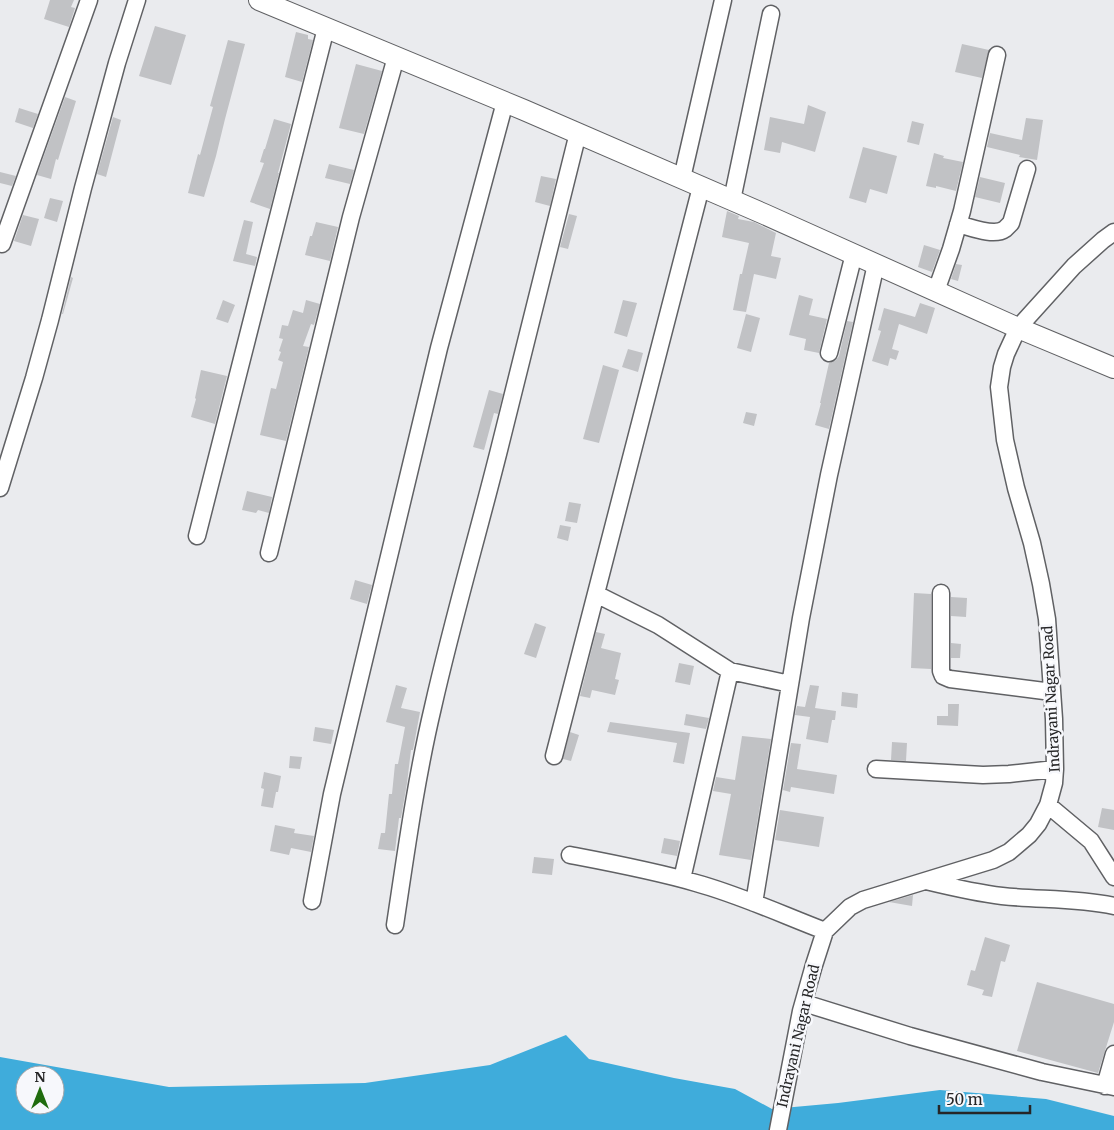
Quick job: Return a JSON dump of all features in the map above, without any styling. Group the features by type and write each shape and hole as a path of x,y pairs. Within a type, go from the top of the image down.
{"main road":[{"path":"259,0 578,133 1018,328 1114,368"}],"street":[{"path":"2,244 90,0"},
{"path":"0,488 34,378 82,188 117,62 137,0"},
{"path":"682,178 723,0"},
{"path":"732,200 772,14"},
{"path":"197,536 326,28"},
{"path":"936,291 958,224 997,55"},
{"path":"269,553 351,217 396,57"},
{"path":"312,901 332,794 439,348 505,102"},
{"path":"395,925 406,846 440,676 501,443 578,133"},
{"path":"958,224 991,232 1000,232 1005,229 1011,223 1027,169"},
{"path":"554,756 700,186"},
{"name":"Indrayani Nagar Road","path":"778,1130 803,1007 825,931 850,907 862,900 992,860 1009,852 1029,835 1038,824 1048,805 1056,769 1047,619 1032,543 1005,440 999,387 1006,354 1018,328 1074,266 1114,232"},
{"path":"829,353 854,254"},
{"path":"754,903 801,618 829,475 876,264"},
{"path":"941,593 942,676 950,679 1052,692"},
{"path":"596,594 658,625 730,671 790,684"},
{"path":"682,879 730,671"},
{"path":"876,769 983,775 1056,769"},
{"path":"1048,805 1091,841 1114,878"},
{"path":"570,855 698,883 825,931"},
{"path":"925,880 971,891 1003,896 1068,900 1114,906"},
{"path":"803,1007 1042,1072 1109,1086 1114,1054"}],"water":[{"path":"566,1035 589,1059 674,1078 735,1089 772,1109 940,1090 1046,1099 1114,1116 1114,1130 0,1130 0,1057 45,1065 15,1065 15,1115 65,1115 65,1069 169,1087 365,1083 490,1065"}],"building":[{"path":"50,0 74,0 71,7 75,8 69,27 44,19"},
{"path":"155,26 186,35 171,85 139,76"},
{"path":"296,32 308,35 308,39 313,40 302,82 285,77"},
{"path":"228,40 245,44 204,197 188,193 213,107 210,106"},
{"path":"962,44 989,50 982,78 955,72"},
{"path":"356,64 382,71 364,134 339,128"},
{"path":"65,97 76,101 51,179 37,175"},
{"path":"808,105 826,112 815,152 782,142 780,153 764,150 770,117 804,124"},
{"path":"19,108 38,114 33,128 15,122"},
{"path":"113,117 121,120 106,177 97,174"},
{"path":"1026,118 1043,120 1037,160 1019,157 1020,155 987,147 990,133 1022,140"},
{"path":"274,119 291,124 270,209 250,202 264,163 260,162"},
{"path":"912,121 924,124 919,145 907,142"},
{"path":"863,147 897,156 887,194 870,189 866,203 849,198"},
{"path":"934,153 944,156 943,158 963,162 956,191 936,186 936,188 926,186"},
{"path":"329,164 354,170 350,184 325,178"},
{"path":"0,172 16,176 12,186 0,183"},
{"path":"541,176 556,179 550,206 535,202"},
{"path":"980,177 1005,183 1000,203 975,197"},
{"path":"50,198 63,201 57,222 44,218"},
{"path":"727,211 739,216 738,219 754,222 776,233 771,256 781,258 776,279 754,274 746,312 733,310 740,274 742,274 749,243 722,237"},
{"path":"569,214 577,216 568,249 560,247"},
{"path":"23,215 39,219 31,246 14,241"},
{"path":"244,220 253,222 246,254 257,257 255,266 233,261"},
{"path":"316,222 338,227 330,261 305,255"},
{"path":"924,245 940,250 932,272 918,267"},
{"path":"956,264 962,265 958,281 951,279"},
{"path":"71,277 73,278 62,314"},
{"path":"799,295 813,299 809,315 827,319 819,353 804,350 806,339 789,335"},
{"path":"223,300 235,305 228,323 216,319"},
{"path":"306,300 320,304 314,325 311,324 303,346 309,347 286,441 260,435 271,388 276,389 283,362 278,360 283,339 279,338 282,325 288,326 293,310 303,313"},
{"path":"623,300 637,303 627,337 614,333"},
{"path":"920,303 935,308 927,334 899,324 892,349 899,351 896,360 890,358 888,366 872,361 881,331 878,330 884,308 915,317"},
{"path":"746,314 760,318 751,352 737,348"},
{"path":"847,321 853,322 829,429 815,425 829,363 836,360 839,356"},
{"path":"628,349 643,353 638,372 622,367"},
{"path":"603,365 619,370 599,443 583,439"},
{"path":"201,370 227,376 215,424 191,417"},
{"path":"489,390 503,394 498,414 494,413 484,450 473,447"},
{"path":"746,412 757,414 754,426 743,423"},
{"path":"247,491 272,497 269,513 258,510 256,513 242,510"},
{"path":"569,502 581,504 577,523 565,521"},
{"path":"560,525 571,527 568,541 557,538"},
{"path":"355,580 372,585 367,604 350,599"},
{"path":"914,593 931,594 931,669 911,668"},
{"path":"951,597 967,598 966,617 951,616"},
{"path":"535,623 546,627 536,658 524,654"},
{"path":"596,632 605,634 601,648 621,653 615,679 619,680 615,695 592,690 590,698 580,696"},
{"path":"951,643 961,644 960,658 951,658"},
{"path":"679,663 694,666 690,685 675,682"},
{"path":"396,685 407,688 401,708 420,712 413,750 411,750 395,851 378,849 381,833 385,833 389,794 392,794 395,764 398,764 405,727 386,722"},
{"path":"810,685 819,686 815,708 836,711 835,720 832,720 828,743 806,739 810,717 795,715 797,706 805,707"},
{"path":"842,692 858,694 857,708 841,706"},
{"path":"948,704 959,704 958,726 937,725 937,716 948,716"},
{"path":"686,714 709,718 706,729 684,725"},
{"path":"610,722 690,733 684,764 673,762 677,743 607,732"},
{"path":"315,727 334,730 331,744 313,741"},
{"path":"570,732 579,735 571,761 563,759"},
{"path":"742,736 771,739 751,860 719,855 731,794 713,791 716,777 735,780"},
{"path":"892,742 907,743 906,761 891,760"},
{"path":"791,743 801,744 797,769 837,775 834,794 791,787 790,792 783,790"},
{"path":"290,756 302,757 300,769 289,768"},
{"path":"264,772 281,776 273,808 261,806 264,789 261,788"},
{"path":"1102,808 1114,810 1114,830 1098,827"},
{"path":"780,810 824,817 819,847 775,840"},
{"path":"275,825 295,829 294,833 314,836 311,852 291,848 289,855 270,851"},
{"path":"664,838 680,841 677,856 661,853"},
{"path":"534,857 554,859 552,875 532,873"},
{"path":"913,895 912,906 889,902"},
{"path":"985,937 1010,945 1005,962 1001,961 992,997 982,995 984,990 967,985 971,970 975,971"},
{"path":"1037,982 1114,1004 1114,1022 1098,1073 1017,1051"}]}
